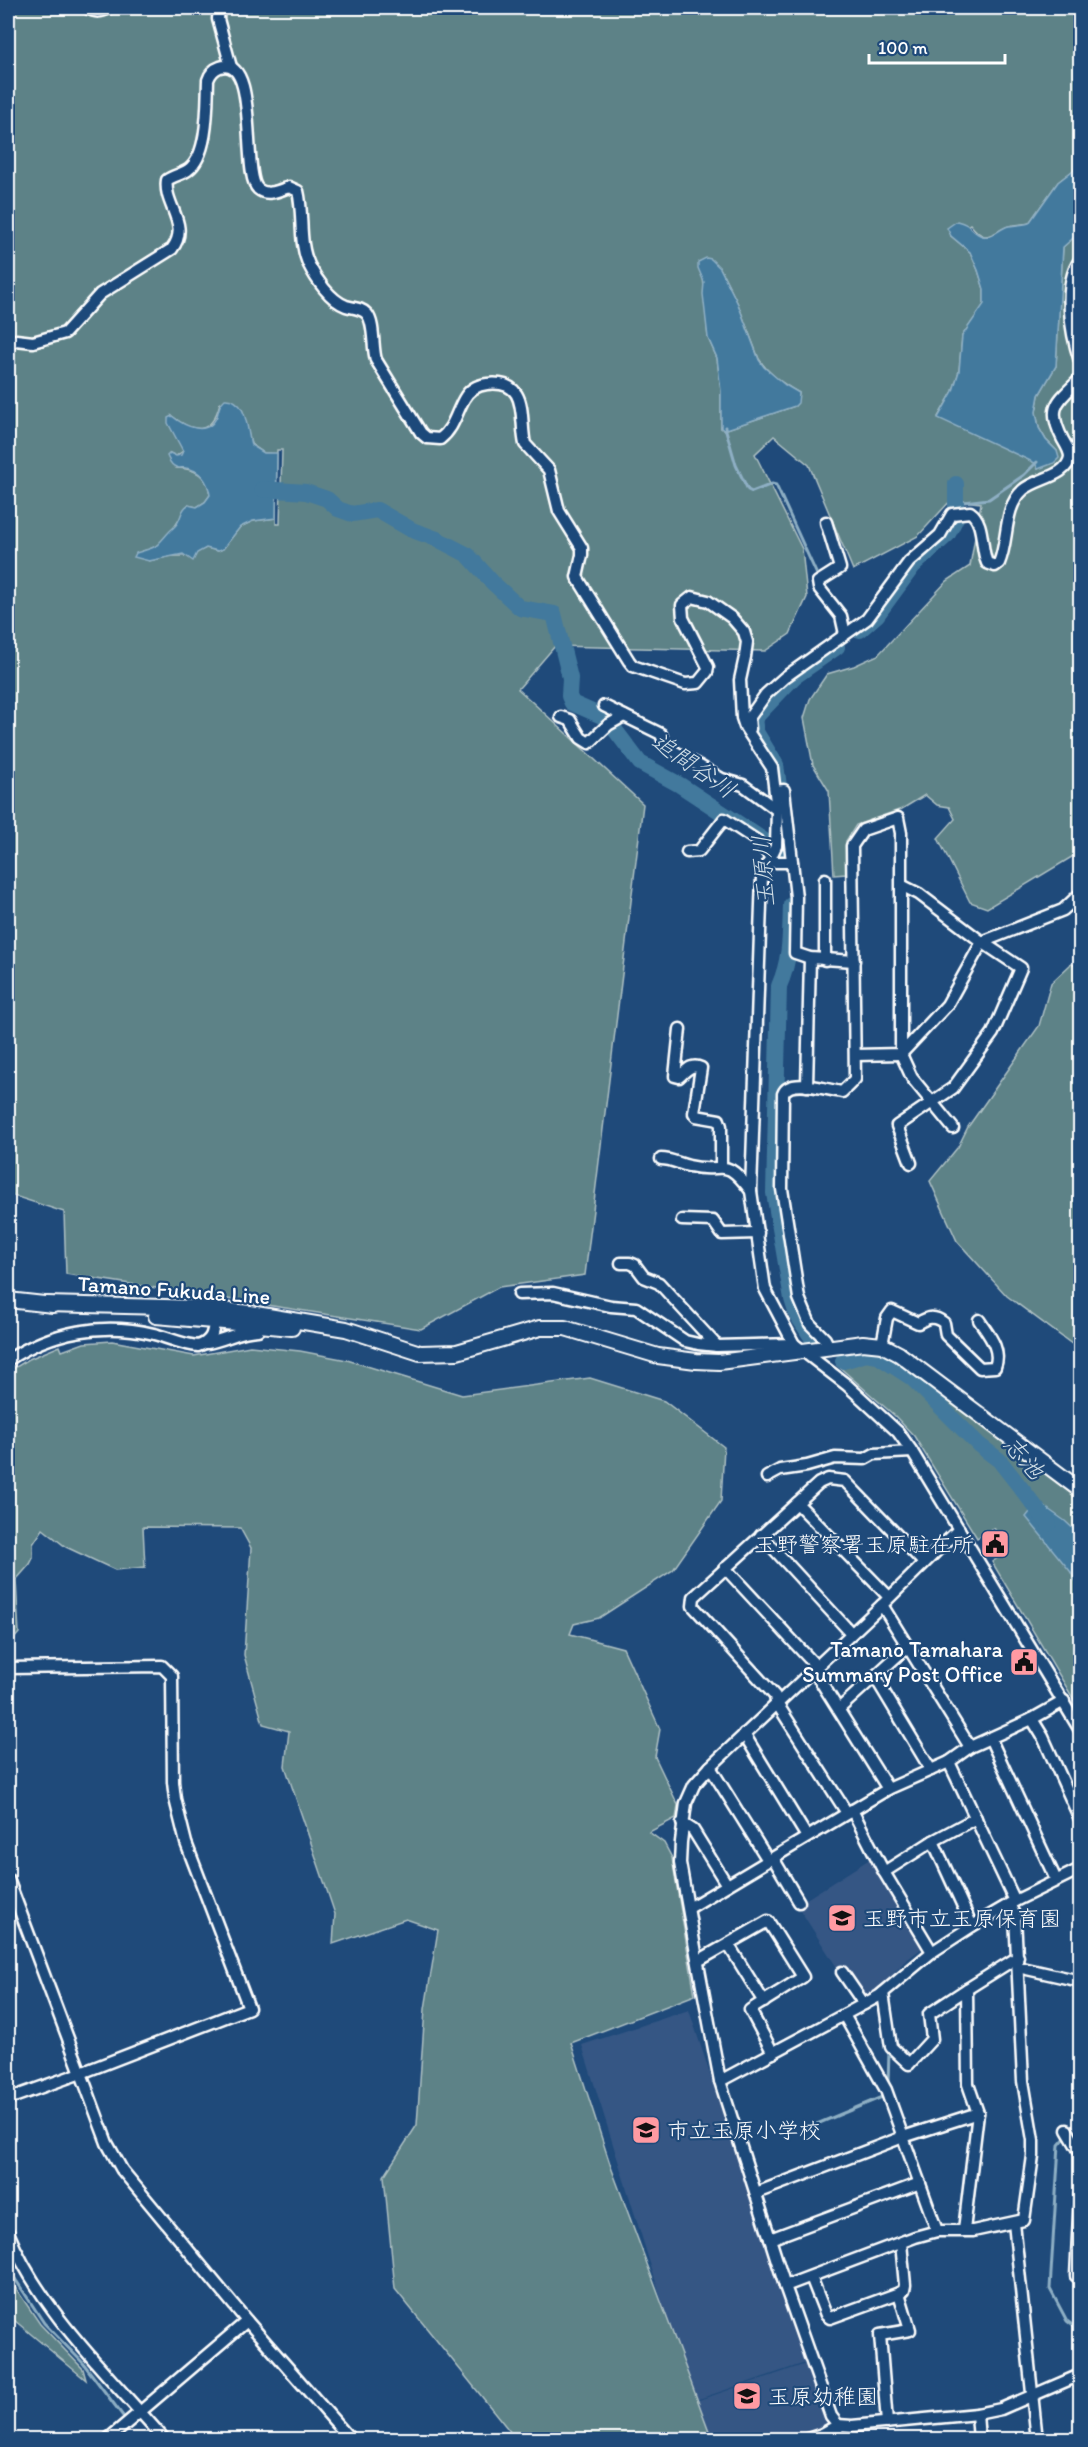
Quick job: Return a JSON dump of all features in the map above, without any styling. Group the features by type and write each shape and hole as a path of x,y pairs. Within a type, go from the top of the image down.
{"main road":[{"name":"Tamano Fukuda Line","path":"8,1300 215,1315 369,1337"},
{"name":"Tamano Fukuda Line","path":"215,1315 250,1313 335,1327 420,1353 457,1353 540,1328 551,1327 565,1328 658,1356 680,1360 719,1362 798,1348 863,1343 882,1346 899,1354 1080,1490"}],"street":[{"path":"87,8 94,11 109,8"},
{"path":"219,8 218,20 231,67"},
{"path":"8,344 16,340 33,342 65,333 100,294 172,249 177,242 179,230 178,219 167,196 167,180 188,170 194,164 206,128 210,73 222,67 231,67 238,72 242,82 251,146 252,179 259,190 266,192 289,187 298,191 303,245 310,266 328,293 338,302 361,310 367,315 371,322 372,347 376,360 421,433 434,440 447,434 464,397 480,385 502,385 519,397 523,405 525,444 549,470 559,511 582,548 577,578 633,666 686,684 698,683 707,672 708,666 681,610 682,605 692,597 708,601 732,618 744,632 747,642 740,680 742,718 745,727 772,768 780,790 788,862 796,897 795,953 810,958 854,961"},
{"path":"1080,260 1070,278 1069,286 1074,340 1080,361"},
{"path":"753,738 749,718 766,694 785,677 867,619 909,562 940,535 956,513 970,512 979,520 984,557 987,563 995,566 1001,558 1008,519 1014,501 1020,492 1035,481 1060,471 1068,463 1070,453 1055,426 1054,409 1057,402 1080,379"},
{"path":"826,522 840,568 820,581 819,588 841,616 845,633"},
{"path":"604,706 661,734 665,746 722,779 742,785 782,815"},
{"path":"561,717 570,720 580,738 589,743 610,723 624,716"},
{"path":"782,815 773,852 762,876 751,1191 765,1289 798,1348 837,1376 898,1432 1080,1730"},
{"path":"829,1347 825,1339 810,1324 799,1298 782,1189 783,1094 785,1088 790,1086 807,1086 842,1092 855,1079 852,846 863,830 893,818 901,820 903,886 901,1054 912,1078 953,1128"},
{"path":"687,852 699,851 724,819 773,852 774,862 788,862"},
{"path":"825,879 825,960"},
{"path":"903,886 919,894 982,942 1021,968 993,1034 953,1088 897,1126 911,1163"},
{"path":"856,1055 901,1054 947,1005 982,942 1063,910 1080,894"},
{"path":"807,1086 810,958"},
{"path":"680,1029 675,1076 679,1077 690,1067 701,1068 694,1113 696,1116 719,1120 721,1166"},
{"path":"661,1159 677,1161 686,1166 721,1166 732,1170 751,1191"},
{"path":"682,1220 713,1221 722,1234 758,1233"},
{"path":"621,1263 635,1265 644,1277 659,1283 717,1346"},
{"path":"519,1294 553,1293 611,1306 636,1308 685,1341 717,1346 798,1348"},
{"path":"882,1346 887,1318 892,1311 918,1323 929,1317 938,1318 944,1323 946,1335 980,1368 995,1367 997,1355 994,1345 978,1320"},
{"path":"207,1343 213,1330 215,1315"},
{"path":"8,1360 55,1337 88,1329 130,1330 198,1346 223,1341 249,1330 306,1329"},
{"path":"767,1477 780,1470 807,1466 835,1458 865,1459 874,1454 912,1452"},
{"path":"924,1563 845,1481 828,1479 819,1483 694,1597 693,1606 775,1696 776,1702 849,1811 930,1949"},
{"path":"797,1503 885,1601 908,1646 970,1747"},
{"path":"836,2439 838,2425 826,2405 785,2286 720,2081 680,1863 682,1823 686,1803 694,1785 710,1767 959,1529"},
{"path":"761,1536 851,1633"},
{"path":"725,1568 815,1668 888,1789"},
{"path":"839,1709 908,1646"},
{"path":"8,1668 162,1666 172,1676 173,1782 179,1818 186,1843 249,2008 8,2099"},
{"path":"874,1677 931,1770"},
{"path":"688,1908 888,1789 949,1762 970,1747 1032,1719 1064,1701"},
{"path":"1032,1719 1080,1819"},
{"path":"744,1734 807,1837"},
{"path":"990,1738 1055,1878"},
{"path":"785,2286 938,2231 974,2231 1024,2220 1033,2156 1031,2124 1023,2082 1015,1916 1012,1899 949,1762"},
{"path":"710,1767 799,1902"},
{"path":"884,1872 933,1841 976,1818"},
{"path":"682,1823 693,1830 727,1885"},
{"path":"933,1841 970,1922"},
{"path":"720,2081 883,1993 930,1949 970,1922 1055,1878 1080,1869"},
{"path":"8,1879 107,2143 122,2170 247,2321 351,2439"},
{"path":"698,1961 768,1921 803,1977 750,2010 773,2053"},
{"path":"728,1944 764,2002"},
{"path":"883,1993 891,2047 909,2064 932,2039 928,2014 967,1989 1018,1962 1080,1981"},
{"path":"842,1972 864,2004"},
{"path":"964,2230 978,2113 968,2084 967,1989"},
{"path":"844,2015 886,2090 938,2231"},
{"path":"756,2193 903,2137 978,2113"},
{"path":"1067,2130 1080,2152"},
{"path":"770,2239 920,2183"},
{"path":"1080,2194 1076,2276 1080,2275"},
{"path":"1014,2223 1037,2439"},
{"path":"8,2232 38,2291 165,2439"},
{"path":"811,2277 826,2315 830,2318 899,2293 904,2290 905,2285 901,2243"},
{"path":"887,2423 880,2335 910,2330 899,2293"},
{"path":"107,2439 247,2321"},
{"path":"804,2439 838,2425 887,2423 977,2414 1001,2409 1080,2375"},
{"path":"977,2414 979,2439"}],"shaded area":[{"path":"1080,165 1080,232 1063,247 1056,366 1039,395 1036,412 1039,428 1046,440 1057,451 1059,458 1054,463 1038,469 1035,463 938,418 953,391 959,371 962,336 984,304 984,289 970,252 951,236 947,228 957,221 968,225 978,234 987,236 1005,227 1029,223 1058,182"},
{"path":"706,258 711,259 720,268 738,304 759,360 785,385 799,393 798,403 795,406 724,430 721,428 721,391 717,358 708,338 703,294 704,282 698,268 698,262"},
{"path":"225,399 232,400 242,409 251,445 264,453 277,453 276,518 253,521 240,527 223,549 218,551 206,548 197,553 193,561 183,554 149,561 134,557 136,553 157,545 176,525 188,505 197,507 210,495 205,481 199,474 191,469 178,468 169,461 167,456 170,453 176,456 181,455 183,451 168,423 168,418 172,416 196,428 208,427 213,423"},
{"path":"1038,1502 1080,1535 1080,1589 1070,1571 1026,1517"},
{"path":"873,1857 925,1946 904,1962 877,1992 859,2002 797,1905"},
{"path":"689,2010 805,2363 693,2401 582,2045"},
{"path":"806,2364 826,2422 823,2428 790,2439 711,2439 693,2402"}],"green space":[{"path":"8,8 1080,8 1080,165 1058,182 1029,223 1008,226 987,236 979,234 970,224 951,236 970,252 984,289 984,305 962,336 959,371 953,391 938,417 1036,463 1038,469 1057,451 1046,440 1039,428 1036,412 1039,395 1056,366 1063,247 1080,232 1080,852 987,908 970,902 938,838 955,819 949,807 937,805 925,795 902,809 856,825 846,841 846,874 834,875 829,791 813,765 804,718 810,699 827,674 854,666 878,655 947,581 970,566 981,503 951,500 918,536 853,570 809,465 774,436 755,454 802,549 807,597 790,634 765,651 555,646 518,689 643,804 585,1275 499,1287 421,1329 66,1274 64,1212 8,1194","holes":["720,268 738,304 759,359 772,374 799,393 795,406 724,430 721,428 721,391 717,358 708,338 703,276","220,403 242,409 251,444 264,453 277,454 277,450 282,450 280,524 276,524 277,480 276,518 253,521 240,527 223,549 218,551 206,548 188,556 171,556 149,561 142,551 157,546 164,540 188,505 197,507 210,495 206,482 199,474 189,469 176,468 170,453 176,456 183,451 172,416 188,426 202,428 208,426 217,413"]},
{"path":"1071,964 1080,967 1080,1350 1007,1296 957,1241 930,1181 958,1147 968,1127 1039,1026 1051,983"},
{"path":"112,1341 194,1356 250,1346 300,1351 347,1360 462,1395 590,1378 664,1401 724,1447 721,1501 673,1570 599,1618 574,1624 570,1634 623,1648 660,1729 655,1757 678,1805 676,1818 649,1832 664,1843 672,1858 695,1995 571,2043 611,2167 712,2439 516,2439 395,2289 384,2176 417,2125 425,2009 438,1930 406,1919 333,1944 335,1914 285,1766 289,1731 263,1724 244,1655 251,1548 240,1528 143,1527 145,1567 115,1570 66,1547 43,1529 33,1544 33,1558 30,1564 16,1580 19,1633 8,1646 8,1372 29,1359 60,1346 62,1351 84,1343"},
{"path":"860,1349 873,1349 890,1356 908,1368 924,1386 959,1408 1080,1500 1080,1710 992,1562 1009,1550 994,1528 977,1538 914,1436 895,1416 837,1365 840,1357 845,1353"},
{"path":"8,2277 40,2324 83,2369 86,2380 8,2315"}],"waterway":[{"path":"725,427 736,465 748,490 752,492 772,484 776,485 818,577"},
{"path":"956,503 989,499 1024,475 1037,462"},
{"name":"玉原川","path":"860,630 877,615 913,566 948,534 956,518 956,484"},
{"name":"追間谷川","path":"262,489 306,492 327,499 338,509 352,514 377,510 412,530 437,539 468,555 520,608 554,614 570,678 569,696 572,703 606,718 640,763 680,785 786,855"},
{"name":"玉原川","path":"782,807 776,765 756,732 754,719 794,677 837,647"},
{"name":"玉原川","path":"791,905 788,956 779,986 774,1193 792,1299 797,1315 812,1338"},
{"name":"志池","path":"843,1361 866,1354 878,1356 912,1378 979,1445 999,1460 1049,1524"},
{"path":"892,1979 933,1946 1007,1899"},
{"path":"888,2084 889,2050"},
{"path":"817,2124 882,2097"},
{"path":"1065,2138 1059,2145 1050,2289 1067,2321 1080,2331"},
{"path":"8,2268 44,2323 83,2363 123,2416"}],"place":[{"name":"玉野警察署玉原駐在所","path":"995,1544"},
{"name":"Tamano Tamahara Summary Post Office","path":"1024,1662"},
{"name":"玉野市立玉原保育園","path":"842,1918"},
{"name":"市立玉原小学校","path":"646,2130"},
{"name":"玉原幼稚園","path":"747,2396"}]}
